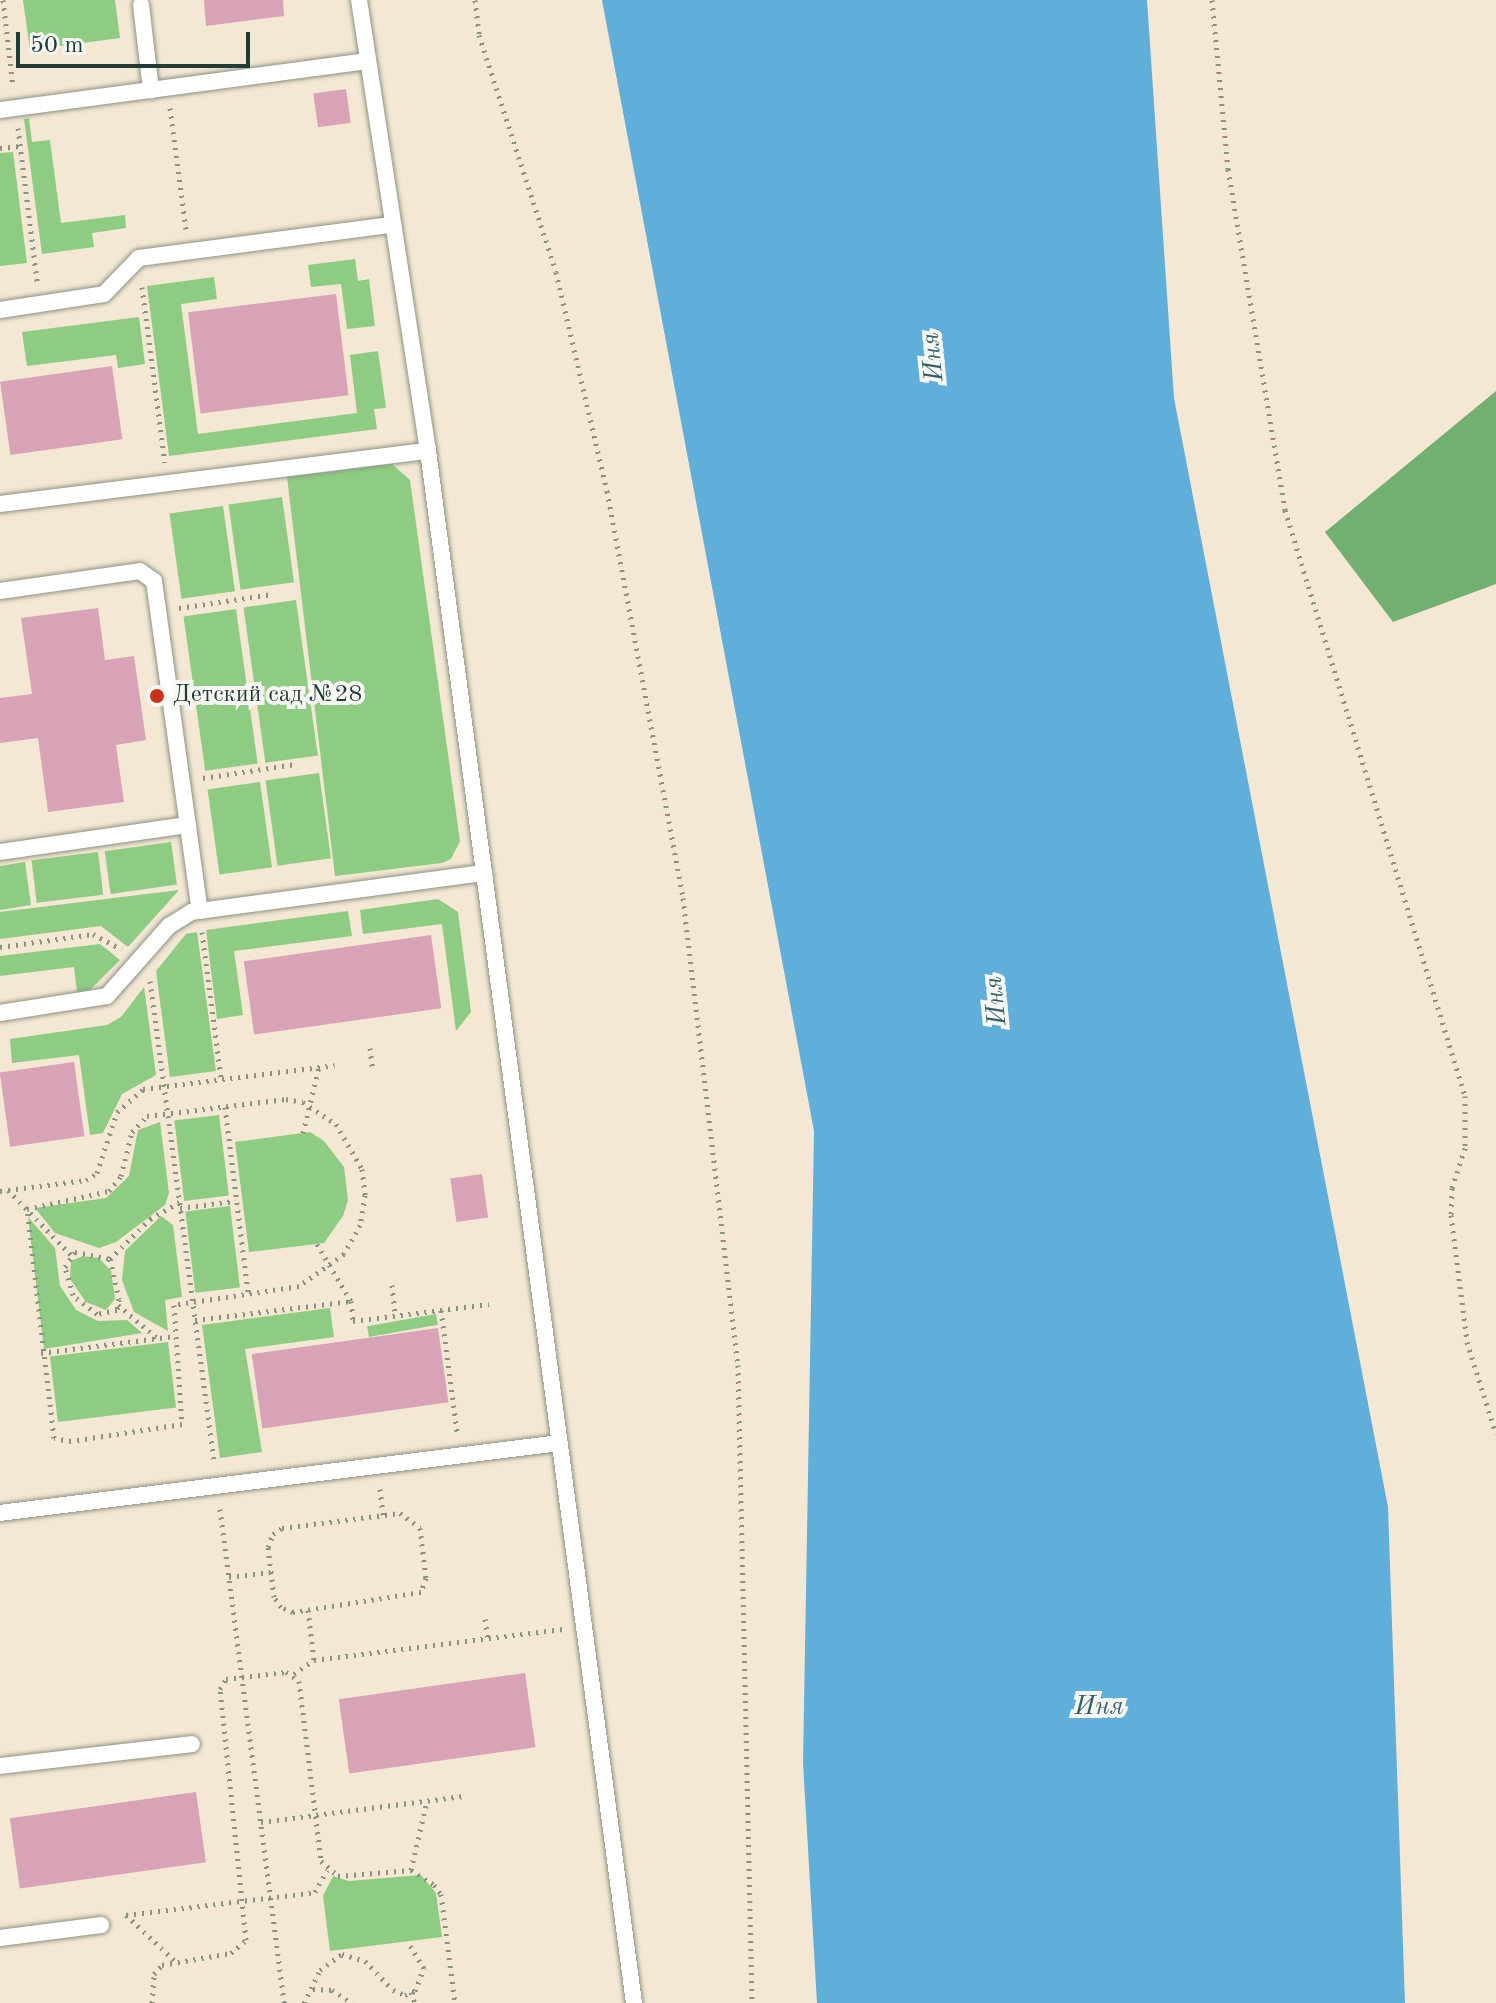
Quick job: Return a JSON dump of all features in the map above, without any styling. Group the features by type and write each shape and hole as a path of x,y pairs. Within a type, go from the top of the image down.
{"lane":[{"path":"359,0 389,225 428,451 634,2003"},
{"path":"141,5 159,89"},
{"path":"8,109 367,61"},
{"path":"0,310 104,294 139,258 389,225"},
{"path":"0,504 428,451"},
{"path":"0,591 140,571 154,581 200,911"},
{"path":"0,852 188,825"},
{"path":"0,1013 107,996 179,916 484,873"},
{"path":"0,1513 560,1443"},
{"path":"0,1766 192,1744"},
{"path":"0,1938 101,1925"}],"path":[{"path":"3,0 8,109 20,146 39,305"},
{"path":"475,0 479,35 556,272 607,491 683,898 738,1365 752,2003"},
{"path":"1212,0 1228,169 1285,510 1465,1096 1465,1148 1452,1188 1451,1215 1467,1342 1496,1434"},
{"path":"159,89 189,251"},
{"path":"0,148 20,146"},
{"path":"139,258 168,483"},
{"path":"158,611 273,594"},
{"path":"182,780 296,764"},
{"path":"200,911 221,1078"},
{"path":"0,947 93,934 125,952"},
{"path":"149,972 214,1462"},
{"path":"370,1048 373,1071"},
{"path":"0,1191 86,1180 97,1173 117,1112 129,1097 164,1086 335,1065"},
{"path":"303,1133 319,1067"},
{"path":"286,1099 310,1106 336,1124 362,1169 365,1195 360,1225 331,1266 299,1286 193,1299 174,1305 185,1413 182,1424 174,1428 63,1442 54,1438 41,1353 27,1209 109,1191 121,1176 132,1132 147,1116 286,1099"},
{"path":"225,1107 248,1292"},
{"path":"8,1190 71,1255"},
{"path":"110,1259 150,1219 180,1205 236,1201"},
{"path":"317,1244 351,1301 353,1321 489,1304"},
{"path":"71,1255 83,1252 110,1259"},
{"path":"71,1255 66,1280 83,1306 107,1315 118,1305"},
{"path":"110,1259 118,1305 157,1338"},
{"path":"392,1285 396,1316"},
{"path":"195,1320 351,1301"},
{"path":"441,1310 457,1432"},
{"path":"41,1353 175,1336"},
{"path":"219,1500 284,2003"},
{"path":"400,1513 412,1517 420,1528 426,1578 421,1592 308,1610 281,1607 268,1547 282,1528 400,1513"},
{"path":"229,1577 271,1572"},
{"path":"308,1610 314,1660"},
{"path":"485,1619 488,1639"},
{"path":"152,2003 154,1974 175,1961 239,1949 249,1931 220,1689 226,1679 294,1674 314,1660 584,1627"},
{"path":"175,1961 126,1915 315,1892 327,1870 315,1815 294,1674"},
{"path":"261,1822 465,1796"},
{"path":"411,1870 427,1801"},
{"path":"327,1870 351,1878 411,1870 423,1875 441,1894 455,2003"},
{"path":"304,2003 320,1970 342,1952 365,1961 393,1990 411,1992 423,1982 424,1968 408,1942"},
{"path":"313,1989 332,1990 352,2003"},
{"path":"411,1992 415,2003"}],"green space":[{"path":"23,0 115,0 120,38 30,50"},
{"path":"29,118 32,142 50,140 61,223 125,215 126,228 92,233 94,247 42,254 24,119"},
{"path":"13,152 27,263 0,266 0,153"},
{"path":"355,259 358,281 369,279 375,326 347,329 341,284 311,287 308,265"},
{"path":"214,277 217,299 181,304 198,434 357,413 350,355 378,351 386,408 374,409 377,429 169,456 147,286"},
{"path":"139,317 145,364 118,368 116,355 27,366 22,332"},
{"path":"1496,391 1496,584 1393,622 1325,532"},
{"path":"392,464 410,480 460,841 451,859 442,863 335,876 287,477"},
{"path":"282,497 294,582 240,590 229,505"},
{"path":"223,506 235,591 181,599 170,514"},
{"path":"296,600 318,755 265,763 244,607"},
{"path":"236,609 258,763 205,771 184,616"},
{"path":"319,773 331,858 277,866 266,781"},
{"path":"260,782 272,867 219,875 208,789"},
{"path":"171,842 177,885 111,894 105,851"},
{"path":"98,852 103,895 37,903 31,860"},
{"path":"25,862 31,905 0,910 0,866"},
{"path":"179,890 128,947 101,926 0,939 0,912"},
{"path":"438,899 458,912 471,1012 456,1031 442,924 363,934 360,910"},
{"path":"348,911 352,936 234,951 243,1015 217,1019 206,930"},
{"path":"197,932 216,1071 170,1077 156,971 186,934"},
{"path":"100,944 120,960 90,990 77,992 74,967 0,976 0,956"},
{"path":"144,987 156,1075 122,1094 103,1133 90,1135 79,1055 12,1063 10,1039 107,1025 121,1017"},
{"path":"219,1115 229,1195 184,1201 174,1120"},
{"path":"160,1122 169,1193 165,1205 116,1242 99,1248 55,1233 35,1208 106,1198 129,1176 138,1130"},
{"path":"310,1132 324,1141 344,1167 348,1200 343,1216 324,1243 249,1252 235,1142"},
{"path":"230,1206 240,1287 195,1293 185,1211"},
{"path":"161,1216 173,1225 182,1297 165,1300 168,1331 134,1312 122,1280 125,1251"},
{"path":"28,1217 55,1248 60,1286 76,1310 98,1321 127,1320 142,1333 44,1349"},
{"path":"83,1256 99,1258 111,1271 115,1299 106,1310 86,1302 70,1279 71,1261"},
{"path":"330,1308 334,1337 245,1349 262,1452 220,1458 202,1325"},
{"path":"436,1314 438,1325 369,1337 367,1326"},
{"path":"168,1342 176,1408 58,1422 50,1357"},
{"path":"421,1875 436,1893 442,1937 330,1951 323,1896 333,1876 349,1881"}],"water":[{"name":"Иня","path":"602,0 1147,0 1174,398 1388,1507 1405,2003 817,2003 803,1763 814,1131"}],"building":[{"path":"204,0 283,0 284,16 206,26"},
{"path":"346,89 351,123 318,127 313,94"},
{"path":"336,294 348,395 201,413 188,312"},
{"path":"112,366 122,439 10,455 0,382"},
{"path":"98,608 105,660 134,656 146,740 116,745 124,802 48,812 38,738 0,743 0,698 32,694 21,618"},
{"path":"431,935 441,1008 254,1035 244,961"},
{"path":"74,1062 84,1136 10,1147 0,1072"},
{"path":"482,1174 488,1218 456,1222 450,1178"},
{"path":"438,1328 448,1402 262,1428 252,1354"},
{"path":"525,1673 535,1747 349,1773 339,1699"},
{"path":"196,1792 206,1862 20,1888 10,1818"}],"place":[{"name":"Детский сад №28","path":"157,696"}]}
